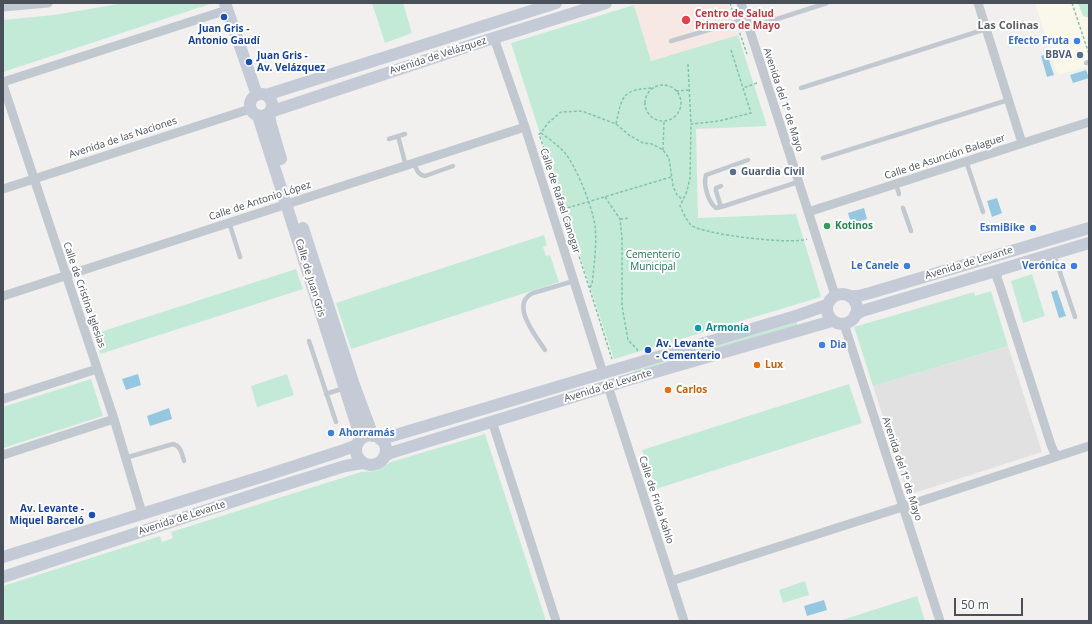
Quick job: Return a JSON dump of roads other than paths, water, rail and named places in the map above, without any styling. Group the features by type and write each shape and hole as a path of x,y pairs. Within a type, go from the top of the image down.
{"street":[{"path":"3,7 48,3"},
{"name":"Avenida de Velázquez","path":"262,95 556,3"},
{"name":"Avenida de Velázquez","path":"262,113 606,3"},
{"name":"Avenida del 1º de Mayo","path":"741,3 835,295"},
{"path":"978,3 1022,144"},
{"path":"3,83 226,6 262,95 254,96 250,102 262,113"},
{"name":"Calle de Rafael Canogar","path":"494,38 525,127 603,373"},
{"name":"Calle de Cristina Iglesias","path":"3,83 65,276 114,419 142,513"},
{"name":"Calle de Juan Gris","path":"262,95 272,101 272,108 262,113 290,202 344,388 368,440"},
{"name":"Avenida de las Naciones","path":"3,189 262,113"},
{"name":"Calle de Asunción Balaguer","path":"808,212 1089,122"},
{"name":"Calle de Antonio López","path":"3,296 525,127"},
{"name":"Calle de Juan Gris","path":"290,202 352,377 368,440"},
{"name":"Avenida de Levante","path":"849,296 858,296 870,293 1089,228"},
{"name":"Avenida de Levante","path":"856,315 862,311 1089,243"},
{"path":"998,270 1000,286 1051,445 1054,452 1058,456"},
{"path":"842,294 849,296 856,304 856,315 851,321 844,324 837,324 832,321 827,313 827,305 830,299 835,295 842,294"},
{"name":"Avenida de Levante","path":"3,557 341,451 368,440 392,436 799,315 827,305"},
{"name":"Avenida de Levante","path":"385,456 390,453 492,421 825,321 832,321"},
{"name":"Avenida del 1º de Mayo","path":"844,324 940,621"},
{"path":"3,399 97,369"},
{"name":"Calle de Frida Kahlo","path":"608,386 684,621"},
{"path":"3,454 114,419"},
{"path":"492,421 556,621"},
{"path":"368,440 384,444 386,450 385,456 380,462 369,465 362,462 356,454 368,440"},
{"path":"671,581 1089,446"},
{"name":"Avenida de Levante","path":"3,577 268,490 362,462"}],"lane":[{"path":"749,28 827,3"},
{"path":"672,41 746,19"},
{"path":"801,88 986,29"},
{"path":"823,158 1008,100"},
{"path":"389,139 405,134"},
{"path":"398,136 410,164 418,173 425,176 453,166"},
{"path":"748,160 706,175 704,182 712,205 716,208 798,182"},
{"path":"966,161 983,212"},
{"path":"896,184 899,194"},
{"path":"721,186 716,188 716,191 721,207"},
{"path":"903,208 910,231"},
{"path":"229,222 240,257"},
{"path":"1054,253 1075,317"},
{"path":"545,350 525,318 523,302 533,293 574,281"},
{"path":"309,341 336,422"},
{"path":"326,394 344,388"},
{"path":"125,458 173,444 180,448 184,461"}],"water":[{"path":"1047,54 1054,75 1047,77 1041,56"},
{"path":"1086,70 1089,78 1073,83 1070,75"},
{"path":"997,198 1002,213 992,217 987,201"},
{"path":"864,208 867,219 851,224 848,213"},
{"path":"1057,290 1066,316 1059,318 1051,292"},
{"path":"138,374 141,385 126,390 122,379"},
{"path":"169,408 172,419 150,426 147,416"},
{"path":"824,600 827,610 807,616 804,606"}],"place":[{"name":"Juan Gris - Antonio Gaudí","path":"224,17"},
{"name":"Centro de Salud Primero de Mayo","path":"686,20"},
{"name":"Efecto Fruta","path":"1077,41"},
{"name":"BBVA","path":"1080,55"},
{"name":"Juan Gris - Av. Velázquez","path":"249,62"},
{"name":"Guardia Civil","path":"733,172"},
{"name":"Kotinos","path":"827,226"},
{"name":"EsmiBike","path":"1033,228"},
{"name":"Le Canele","path":"907,266"},
{"name":"Verónica","path":"1074,266"},
{"name":"Armonía","path":"698,328"},
{"name":"Dia","path":"822,345"},
{"name":"Av. Levante - Cementerio","path":"648,350"},
{"name":"Lux","path":"757,365"},
{"name":"Carlos","path":"668,390"},
{"name":"Ahorramás","path":"331,433"},
{"name":"Av. Levante - Miquel Barceló","path":"92,515"}],"district":[{"name":"Las Colinas","path":"1008,26"}],"park label":[{"name":"Cementerio Municipal","path":"653,260"}]}
